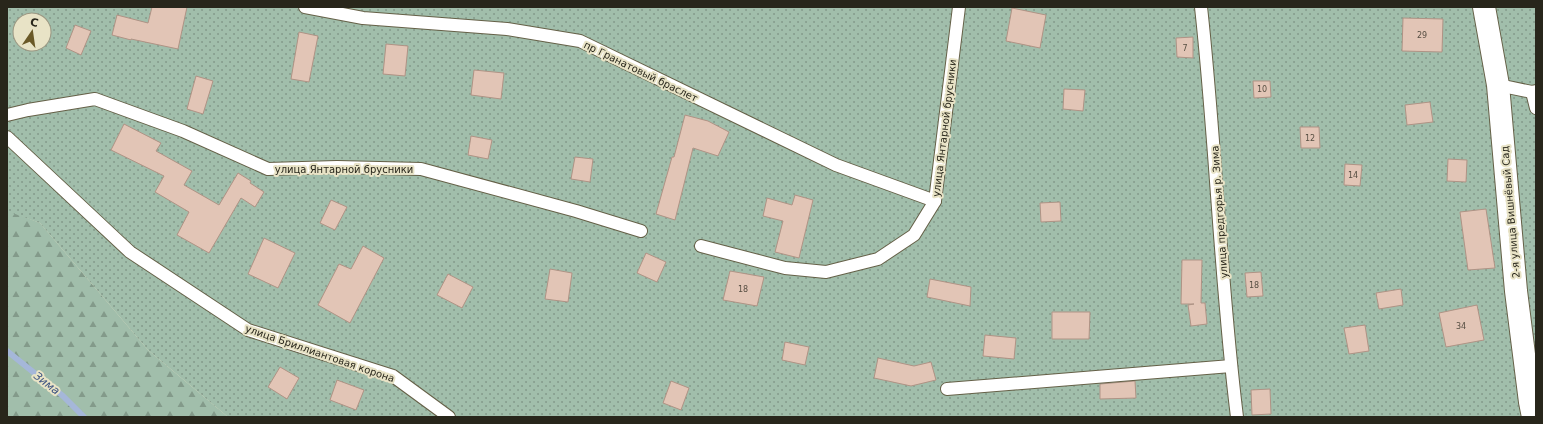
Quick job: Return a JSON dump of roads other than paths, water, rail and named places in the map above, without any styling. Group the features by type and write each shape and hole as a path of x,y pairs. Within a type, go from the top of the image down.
{"street":[{"name":"2-я улица Вишнёвый Сад","path":"1484,7 1498,85 1516,291 1533,417"}],"lane":[{"name":"пр Гранатовый браслет","path":"305,7 363,18 507,29 580,41 836,165 935,201"},
{"name":"улица Янтарной брусники","path":"701,246 785,268 826,272 878,259 914,235 935,201 959,7"},
{"name":"улица предгорья р. Зима","path":"1201,7 1215,158 1231,366 1237,417"},
{"path":"1498,85 1534,91 1536,108"},
{"name":"улица Янтарной брусники","path":"7,115 95,99 183,131 268,169 337,167 421,169 640,230"},
{"name":"улица Бриллиантовая корона","path":"7,137 130,252 248,330 393,376 449,417"},
{"path":"946,389 1231,366"}],"waterway":[{"name":"Зима","path":"7,351 63,396 84,417"}]}
